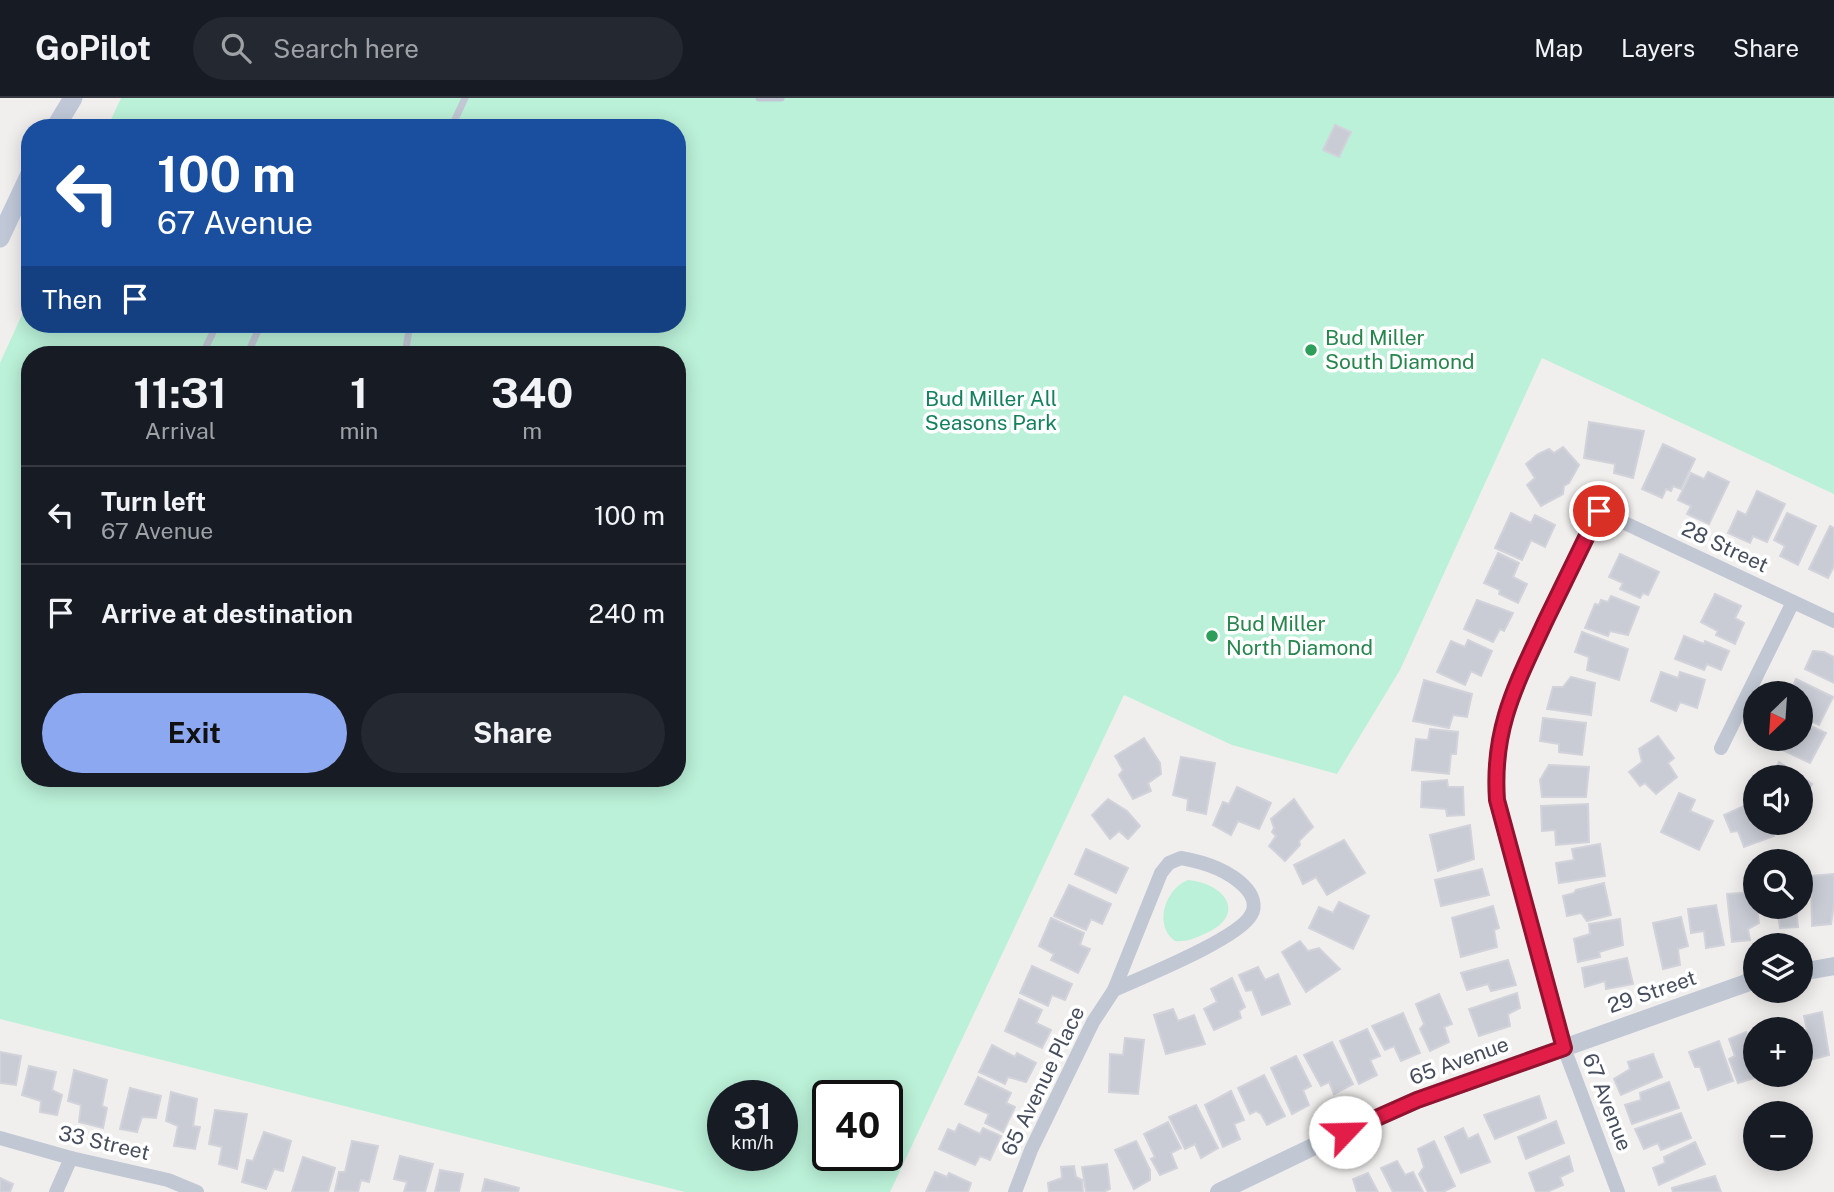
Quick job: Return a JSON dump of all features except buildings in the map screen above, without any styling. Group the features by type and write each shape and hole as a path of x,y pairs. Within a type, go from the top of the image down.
{"main road":[{"path":"51,119 58,98"},
{"path":"61,119 74,98"},
{"path":"0,238 21,193"}],"street":[{"name":"28 Street","path":"1599,511 1834,621"},
{"name":"67 Avenue","path":"1599,511 1513,691 1499,741 1496,779 1497,800 1564,1048 1618,1192"},
{"path":"1721,748 1793,602"},
{"name":"65 Avenue Place","path":"1015,1192 1031,1150 1093,1022 1114,990 1161,873 1169,863 1181,858 1198,861 1232,875 1250,892 1254,905 1252,914 1232,935 1114,990"},
{"path":"1813,970 1834,966"},
{"name":"29 Street","path":"1564,1048 1743,984"},
{"name":"65 Avenue","path":"1219,1192 1417,1100 1564,1048"},
{"name":"33 Street","path":"0,1138 71,1158 168,1180 197,1192"},
{"path":"56,1192 71,1158"}],"lane":[{"path":"455,119 465,98"},
{"path":"759,98 780,98"}],"green space":[{"name":"Bud Miller All Seasons Park","path":"121,98 1834,98 1834,494 1542,358 1400,670 1337,774 1232,745 1124,695 903,1164 903,1080 812,1080 812,1171 900,1171 890,1192 685,1192 0,1019 0,363 21,317 21,333 686,333 686,119 111,119"},
{"path":"1188,880 1202,883 1222,894 1228,911 1225,919 1216,928 1192,939 1175,941 1168,934 1163,917 1173,891"}],"place":[{"name":"Bud Miller South Diamond","path":"1311,350"},
{"name":"Bud Miller North Diamond","path":"1212,636"}],"route":[{"path":"1345,1132 1417,1100 1564,1048 1497,800 1496,779 1499,741 1513,691 1599,511"}]}
